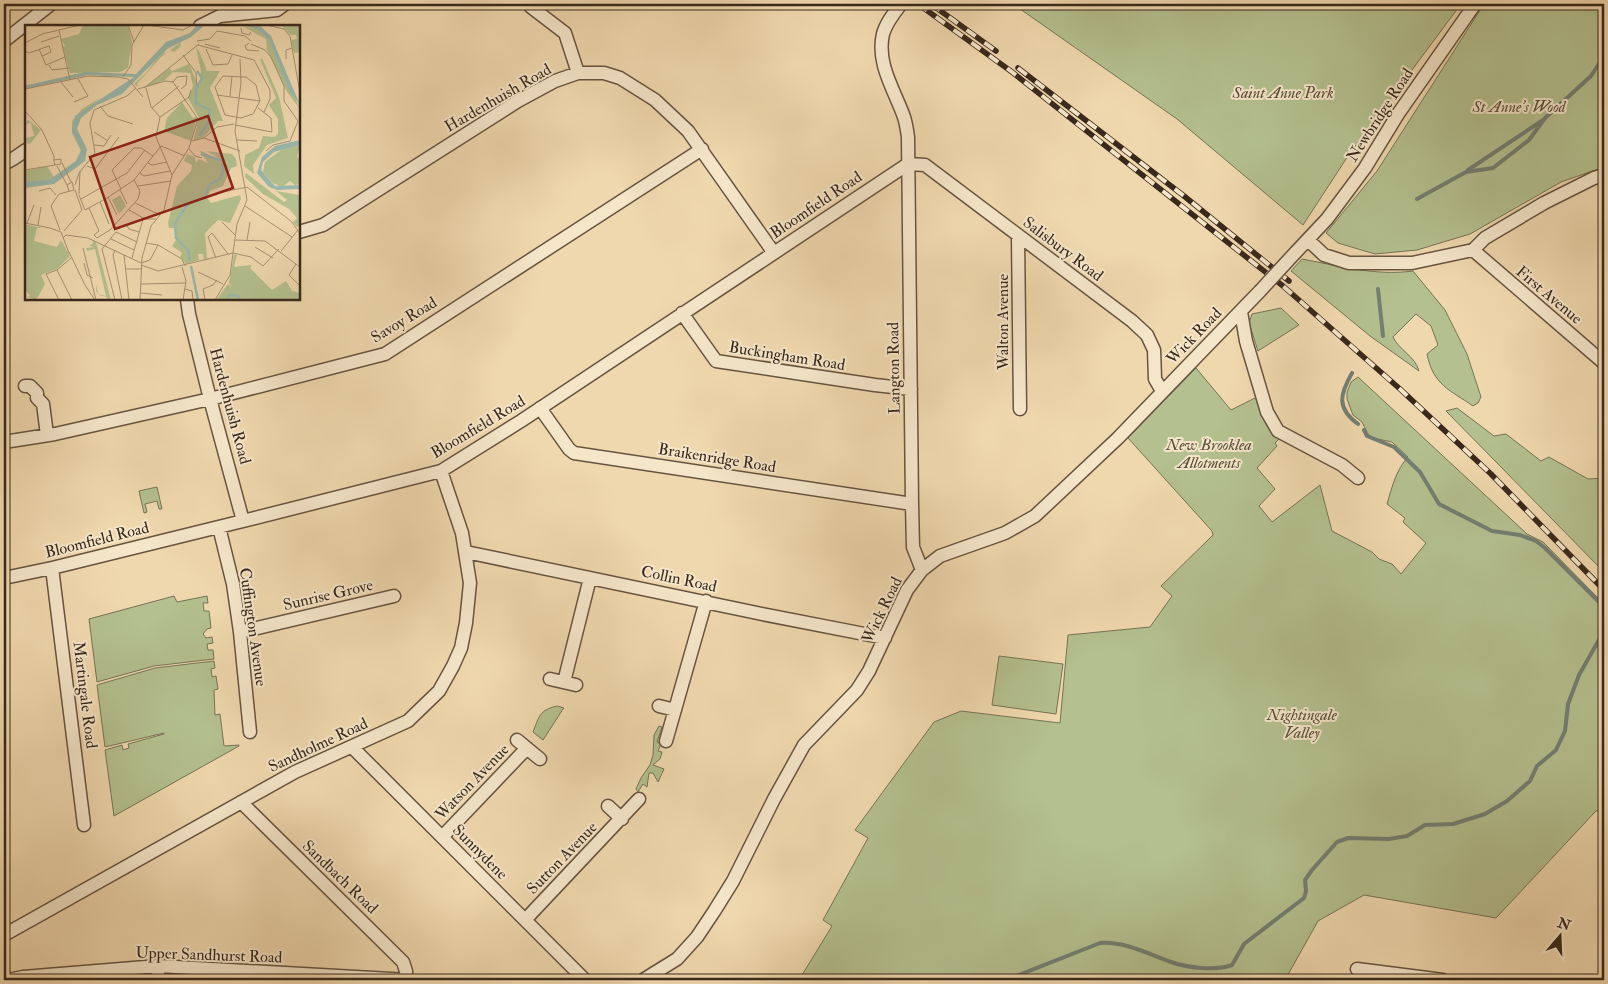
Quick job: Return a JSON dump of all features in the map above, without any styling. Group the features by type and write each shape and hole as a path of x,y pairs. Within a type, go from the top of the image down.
{"street":[{"path":"4,41 51,4"},
{"path":"202,25 220,16 277,10 285,4"},
{"name":"Langton Road","path":"901,4 890,19 883,36 882,53 885,72 904,118 908,136 912,504 914,548 922,570"},
{"name":"Newbridge Road","path":"1308,240 1327,219 1365,168 1398,114 1475,4"},
{"path":"532,7 564,33 578,73"},
{"name":"Hardenhuish Road","path":"300,232 323,225 518,101 555,81 578,73 604,73 620,78 655,100 688,131 774,253"},
{"name":"Savoy Road","path":"4,442 51,435 210,399 385,354 702,149"},
{"path":"4,164 25,151"},
{"name":"Salisbury Road","path":"908,164 925,166 1132,321 1147,335 1154,350 1155,379 1162,391"},
{"name":"Bloomfield Road","path":"4,578 244,522 440,471 540,408 908,164"},
{"path":"1308,240 1324,255 1349,263 1412,263 1473,250 1485,238 1544,203 1594,178 1604,175"},
{"name":"Walton Avenue","path":"1018,236 1020,409"},
{"name":"Wick Road","path":"643,980 677,959 697,937 732,881 804,745 857,690 870,672 907,590 922,570 940,556 1005,533 1035,516 1118,438 1241,312 1308,240"},
{"name":"First Avenue","path":"1473,250 1604,363"},
{"name":"Hardenhuish Road","path":"187,300 210,399 244,522"},
{"path":"1241,312 1246,341 1266,412 1278,431 1331,458 1358,478"},
{"name":"Buckingham Road","path":"682,313 716,361 911,389"},
{"path":"25,386 30,386 38,391 37,398 43,404 51,435"},
{"name":"Braikenridge Road","path":"540,408 569,449 574,453 912,504"},
{"name":"Sandholme Road","path":"4,935 295,772 408,721 439,691 454,666 460,648 466,623 470,583 462,533 440,471"},
{"name":"Cuffington Avenue","path":"219,527 233,584 250,732"},
{"name":"Collin Road","path":"466,552 885,638"},
{"name":"Martingale Road","path":"52,568 84,825"},
{"path":"550,679 570,684 590,578"},
{"name":"Sunrise Grove","path":"240,632 394,596"},
{"path":"666,741 706,602"},
{"path":"659,706 675,710"},
{"name":"Watson Avenue","path":"442,837 522,744 540,759"},
{"name":"Sunnydene","path":"352,747 585,980"},
{"name":"Sutton Avenue","path":"525,920 639,799"},
{"name":"Sandbach Road","path":"241,802 403,962 407,980"},
{"name":"Sutton Avenue","path":"608,806 622,818"},
{"path":"158,966 158,980"},
{"name":"Upper Sandhurst Road","path":"8,980 23,977 158,966 407,980"},
{"path":"1357,969 1371,976 1443,980"}],"green space":[{"name":"Saint Anne Park","path":"1013,4 1461,4 1348,156 1303,225 1177,119"},
{"name":"St Anne's Wood","path":"1484,4 1604,4 1604,167 1561,182 1470,234 1417,250 1375,254 1338,243 1326,233 1377,171"},
{"path":"1302,259 1371,271 1413,271 1445,310 1467,354 1481,397 1478,403 1473,406 1444,386 1433,373 1427,354 1438,345 1431,326 1416,314 1393,337 1414,361 1419,371 1370,336 1291,271"},
{"path":"1281,308 1299,325 1258,351 1249,323 1252,314"},
{"name":"Nightingale Valley","path":"1196,368 1231,410 1257,397 1267,426 1279,439 1275,443 1277,446 1257,468 1275,489 1259,506 1272,522 1320,485 1332,531 1372,552 1379,559 1392,564 1401,574 1426,543 1403,522 1405,518 1387,504 1397,473 1408,457 1392,442 1373,438 1368,434 1362,422 1353,415 1347,399 1347,392 1351,382 1358,377 1527,534 1543,542 1604,604 1604,806 1595,812 1496,918 1364,895 1318,921 1285,980 799,980 832,926 823,920 868,838 855,830 934,722 961,711 1060,723 1068,635 1150,627 1172,596 1161,586 1213,535 1212,531 1128,438"},
{"path":"1457,408 1494,436 1506,434 1541,461 1549,457 1588,479 1604,478 1604,572 1446,411"},
{"path":"157,487 162,509 159,509 157,501 145,504 147,512 144,513 139,491"},
{"path":"174,596 177,602 207,596 208,603 203,603 204,611 209,611 211,628 207,629 203,634 206,638 212,637 213,643 207,644 208,650 213,650 214,659 154,666 97,682 89,619"},
{"path":"999,656 1063,664 1056,714 992,705"},
{"path":"214,661 215,668 211,669 212,677 216,676 218,689 214,690 215,715 220,714 224,746 239,746 114,816 105,750 122,745 123,750 129,748 128,744 164,733 105,747 97,685 155,668"},
{"path":"557,706 564,708 543,740 533,732 537,722 543,712"},
{"path":"659,726 662,727 657,742 661,744 658,751 662,752 660,759 653,765 664,769 658,782 653,773 649,773 647,787 643,784 638,792 636,789 650,765 653,755 654,735"}],"waterway":[{"path":"1417,199 1466,172 1493,168 1529,140 1545,118 1591,76 1604,56"},
{"path":"1468,170 1543,120"},
{"path":"1378,289 1383,336"},
{"path":"1352,373 1342,400 1346,412 1358,424"},
{"path":"1006,980 1100,943 1127,946 1185,966 1210,968 1232,965 1244,944 1304,898 1306,891 1305,880 1337,842 1348,838 1389,839 1407,836 1425,825 1453,824 1485,814 1507,801 1530,781 1537,766 1556,750 1565,731 1568,704 1579,675 1604,631 1600,603 1536,541 1520,535 1492,531 1439,504 1420,472 1394,447 1367,436 1364,430"}],"railway":[{"path":"918,4 1012,72 1283,286 1400,389 1491,474 1604,590"},
{"path":"931,4 996,51"},
{"path":"1018,68 1184,196 1289,281"}],"park label":[{"name":"New Brooklea Allotments","path":"1209,454"}]}
